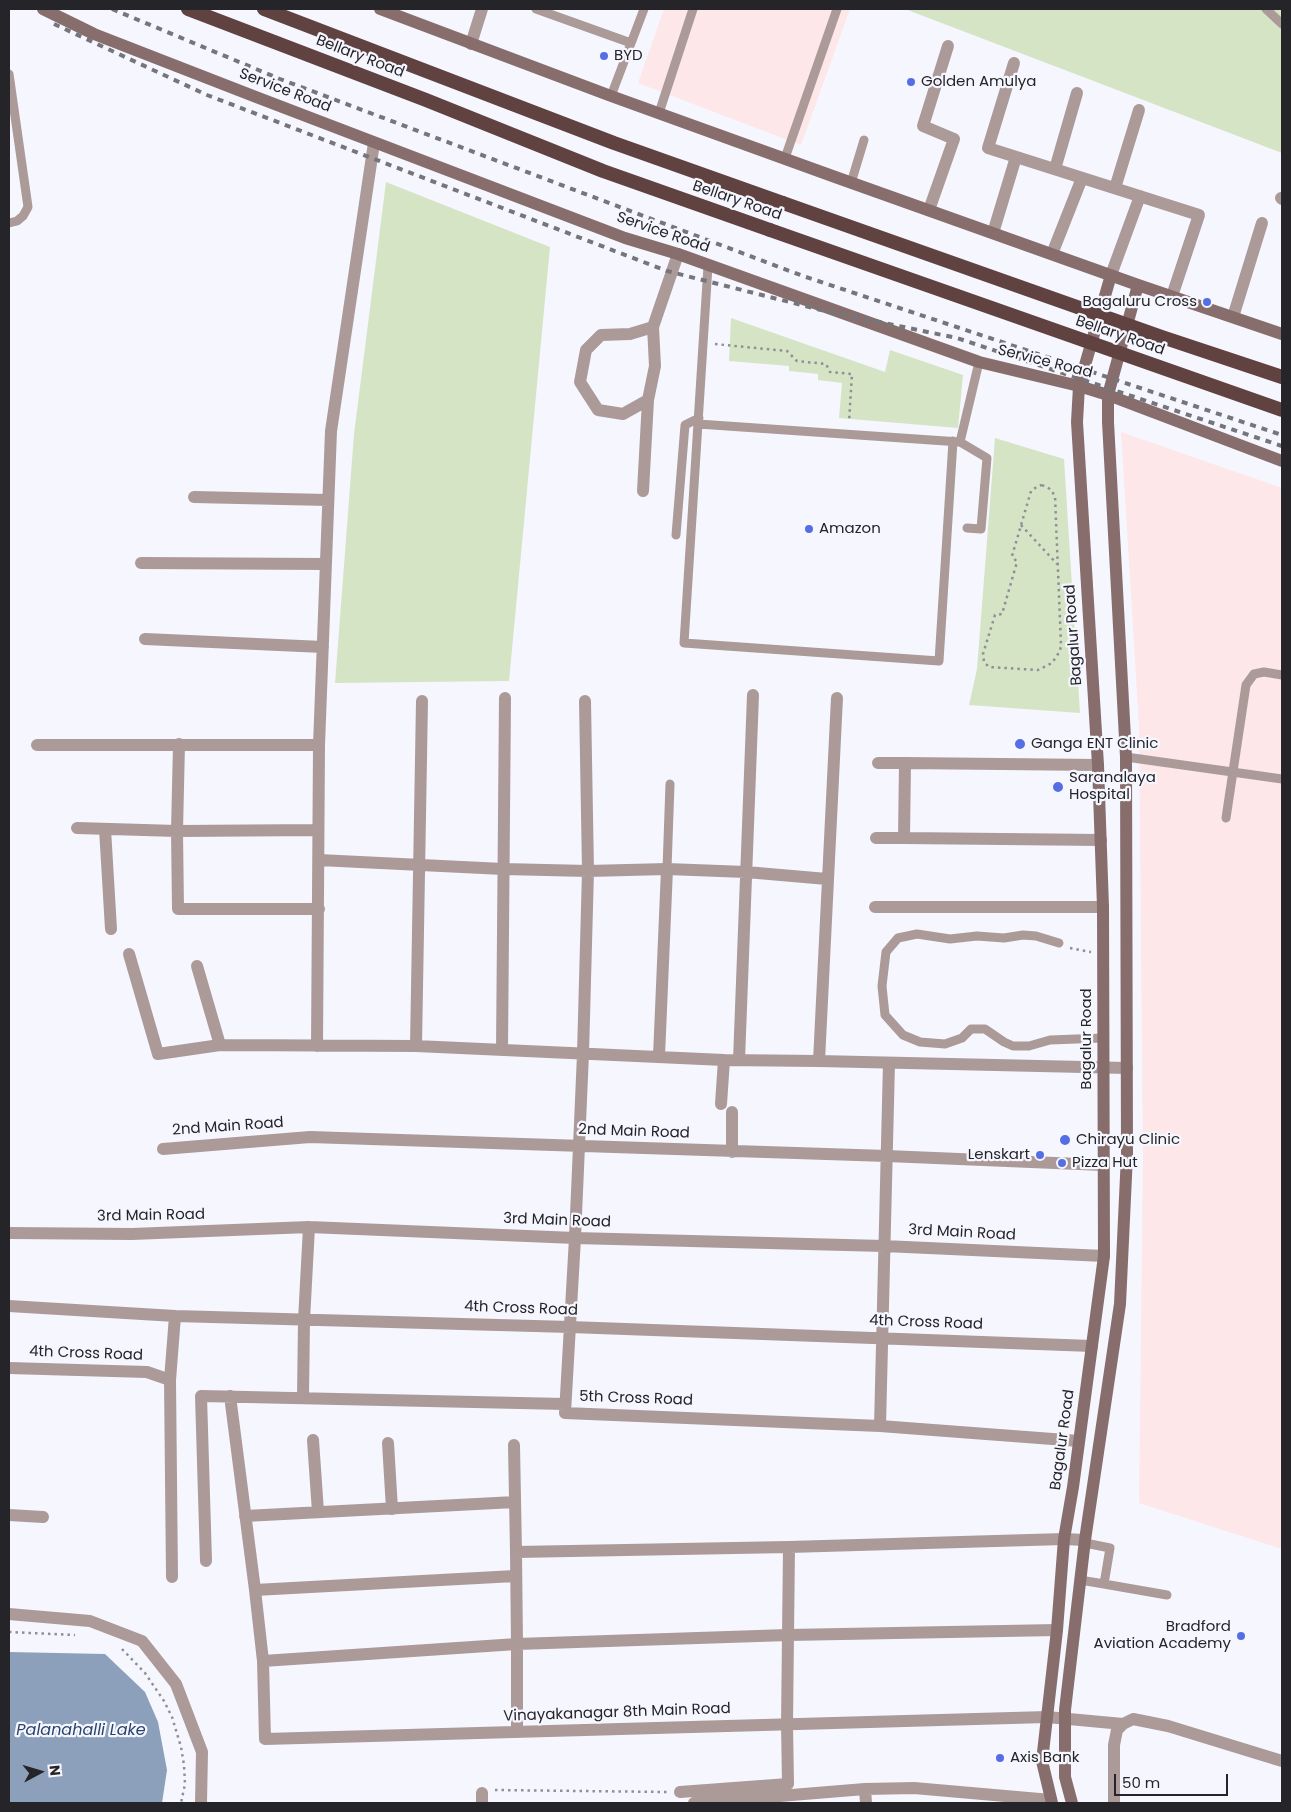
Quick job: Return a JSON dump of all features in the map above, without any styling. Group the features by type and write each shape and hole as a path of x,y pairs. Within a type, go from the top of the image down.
{"highway":[{"name":"Bellary Road","path":"188,9 426,100 603,172 1282,410"},
{"name":"Bellary Road","path":"264,9 614,143 1153,334 1282,377"}],"main road":[{"name":"Service Road","path":"43,9 82,29 374,143 625,238 678,254 978,362 1079,386 1108,395 1282,461"},
{"path":"380,9 611,96 851,183 1282,334"},
{"name":"Bagalur Road","path":"1052,1802 1042,1761 1057,1630 1064,1539 1104,1256 1103,907 1101,840 1077,422 1079,386 1111,275"},
{"path":"1072,1803 1065,1777 1065,1720 1085,1541 1120,1304 1127,1155 1126,757 1108,395 1138,285"}],"street":[{"path":"471,44 482,9"},
{"path":"929,210 954,139 923,126 948,46"},
{"path":"1014,63 988,148 1199,215 1172,296"},
{"path":"1055,169 1077,93"},
{"path":"1115,188 1139,110"},
{"path":"317,1046 319,745 331,431 374,143"},
{"path":"993,233 1016,157"},
{"path":"1052,254 1082,178"},
{"path":"1111,275 1140,196"},
{"path":"1233,317 1262,223"},
{"path":"643,491 648,400 654,366 653,327 678,254"},
{"path":"648,400 623,414 598,410 580,382 586,350 601,335 630,334 653,327"},
{"path":"194,497 328,500"},
{"path":"141,563 325,564"},
{"path":"145,640 323,647"},
{"path":"739,1060 753,695"},
{"path":"502,1050 505,698"},
{"path":"819,1061 837,698"},
{"path":"565,1404 583,1054 588,871 585,700"},
{"path":"416,1046 422,701"},
{"path":"179,744 178,909 318,909"},
{"path":"37,745 319,745"},
{"path":"878,763 1098,765"},
{"path":"904,838 905,763"},
{"path":"77,828 177,831 318,830"},
{"path":"105,829 111,929"},
{"path":"876,838 1101,840"},
{"path":"319,860 503,869 588,871 667,869 746,872 827,879"},
{"path":"659,1056 667,869"},
{"path":"875,907 1103,907"},
{"path":"129,954 158,1054 220,1045 416,1046 724,1060 1127,1068"},
{"path":"197,966 220,1045"},
{"path":"722,1104 724,1060"},
{"path":"880,1426 889,1063"},
{"path":"732,1112 732,1152"},
{"name":"2nd Main Road","path":"164,1148 310,1137 1104,1165"},
{"path":"304,1398 304,1320 309,1227"},
{"name":"3rd Main Road","path":"9,1233 132,1234 309,1227 575,1238 884,1246 1104,1256"},
{"name":"4th Cross Road","path":"9,1306 176,1316 570,1327 1092,1346"},
{"path":"172,1577 170,1380 176,1316"},
{"name":"4th Cross Road","path":"9,1368 147,1372 170,1380"},
{"name":"5th Cross Road","path":"206,1561 201,1396 565,1404 565,1413 880,1426 1079,1441"},
{"path":"230,1396 263,1662 517,1644 788,1635 1057,1630"},
{"path":"313,1440 318,1512"},
{"path":"388,1443 392,1509"},
{"path":"514,1444 517,1732"},
{"path":"245,1516 515,1502"},
{"path":"9,1515 43,1517"},
{"path":"516,1552 1064,1539 1085,1541"},
{"path":"680,1792 788,1784 789,1547"},
{"path":"255,1590 515,1576"},
{"path":"9,1614 90,1621 142,1641 176,1684 202,1752 201,1803"},
{"name":"Vinayakanagar 8th Main Road","path":"263,1662 265,1739 1047,1717 1123,1724 1133,1719 1154,1722 1282,1761"},
{"path":"1114,1803 1114,1745 1117,1730 1123,1724"},
{"path":"694,1803 784,1800 866,1789 914,1788 1052,1802"},
{"path":"866,1789 866,1803"}],"lane":[{"path":"536,9 631,43"},
{"path":"611,96 644,9"},
{"path":"659,113 693,9"},
{"path":"784,158 837,9"},
{"path":"1266,9 1282,24"},
{"path":"9,74 28,207 23,216 17,221 9,223"},
{"path":"851,183 864,140"},
{"path":"708,266 684,643 939,661 957,442 978,362"},
{"path":"676,535 685,425 698,421 957,442 987,458 981,529 967,528"},
{"path":"1226,818 1246,685 1254,674 1264,672 1282,675"},
{"path":"1126,757 1282,780"},
{"path":"667,869 670,784"},
{"path":"1059,943 1036,936 1023,935 1004,938 977,936 950,939 917,934 898,938 886,952 882,986 885,1015 903,1035 920,1042 945,1044 962,1038 971,1029 985,1029 1013,1046 1029,1046 1050,1040 1103,1038"},
{"path":"1085,1541 1110,1548 1104,1584"},
{"path":"1080,1580 1167,1595"}],"path":[{"path":"704,343 787,351 797,361 826,364 830,372 852,374 848,434"},
{"path":"1038,486 1047,486 1054,496 1058,565 1062,644 1057,658 1052,663 1038,670 989,667 984,662 983,654 995,615 1002,614 1017,562 1012,556 1031,491 1038,486"},
{"path":"1021,525 1058,565"},
{"path":"1059,943 1071,949 1103,954"},
{"path":"9,1632 82,1634"},
{"path":"116,1645 126,1652 145,1673 164,1701 172,1718 182,1746 185,1784 181,1803"},
{"path":"482,1798 500,1789 680,1792"}],"shaded area":[{"path":"664,9 850,9 801,145 638,83"},
{"path":"1121,432 1282,488 1282,1549 1139,1503 1143,1158 1139,725"}],"green space":[{"path":"905,9 1282,9 1282,153"},
{"path":"386,182 550,247 509,681 335,683 354,434"},
{"path":"731,318 885,372 890,350 963,375 958,428 839,418 842,383 818,380 818,374 789,371 789,366 729,361"},
{"path":"995,438 1064,459 1080,713 969,705 977,669"}],"water":[{"name":"Palanahalli Lake","path":"9,1652 105,1654 145,1692 158,1722 167,1770 162,1803 9,1803"}],"railway":[{"path":"112,9 280,79 803,276 1282,435"},
{"path":"54,24 207,95 667,271 821,310 957,338 1282,446"}],"place":[{"name":"BYD","path":"604,56"},
{"name":"Golden Amulya","path":"911,82"},
{"name":"Bagaluru Cross","path":"1207,302"},
{"name":"Amazon","path":"809,529"},
{"name":"Ganga ENT Clinic","path":"1020,744"},
{"name":"Saranalaya Hospital","path":"1058,787"},
{"name":"Chirayu Clinic","path":"1065,1140"},
{"name":"Lenskart","path":"1040,1155"},
{"name":"Pizza Hut","path":"1062,1163"},
{"name":"Bradford Aviation Academy","path":"1241,1636"},
{"name":"Axis Bank","path":"1000,1758"}]}
